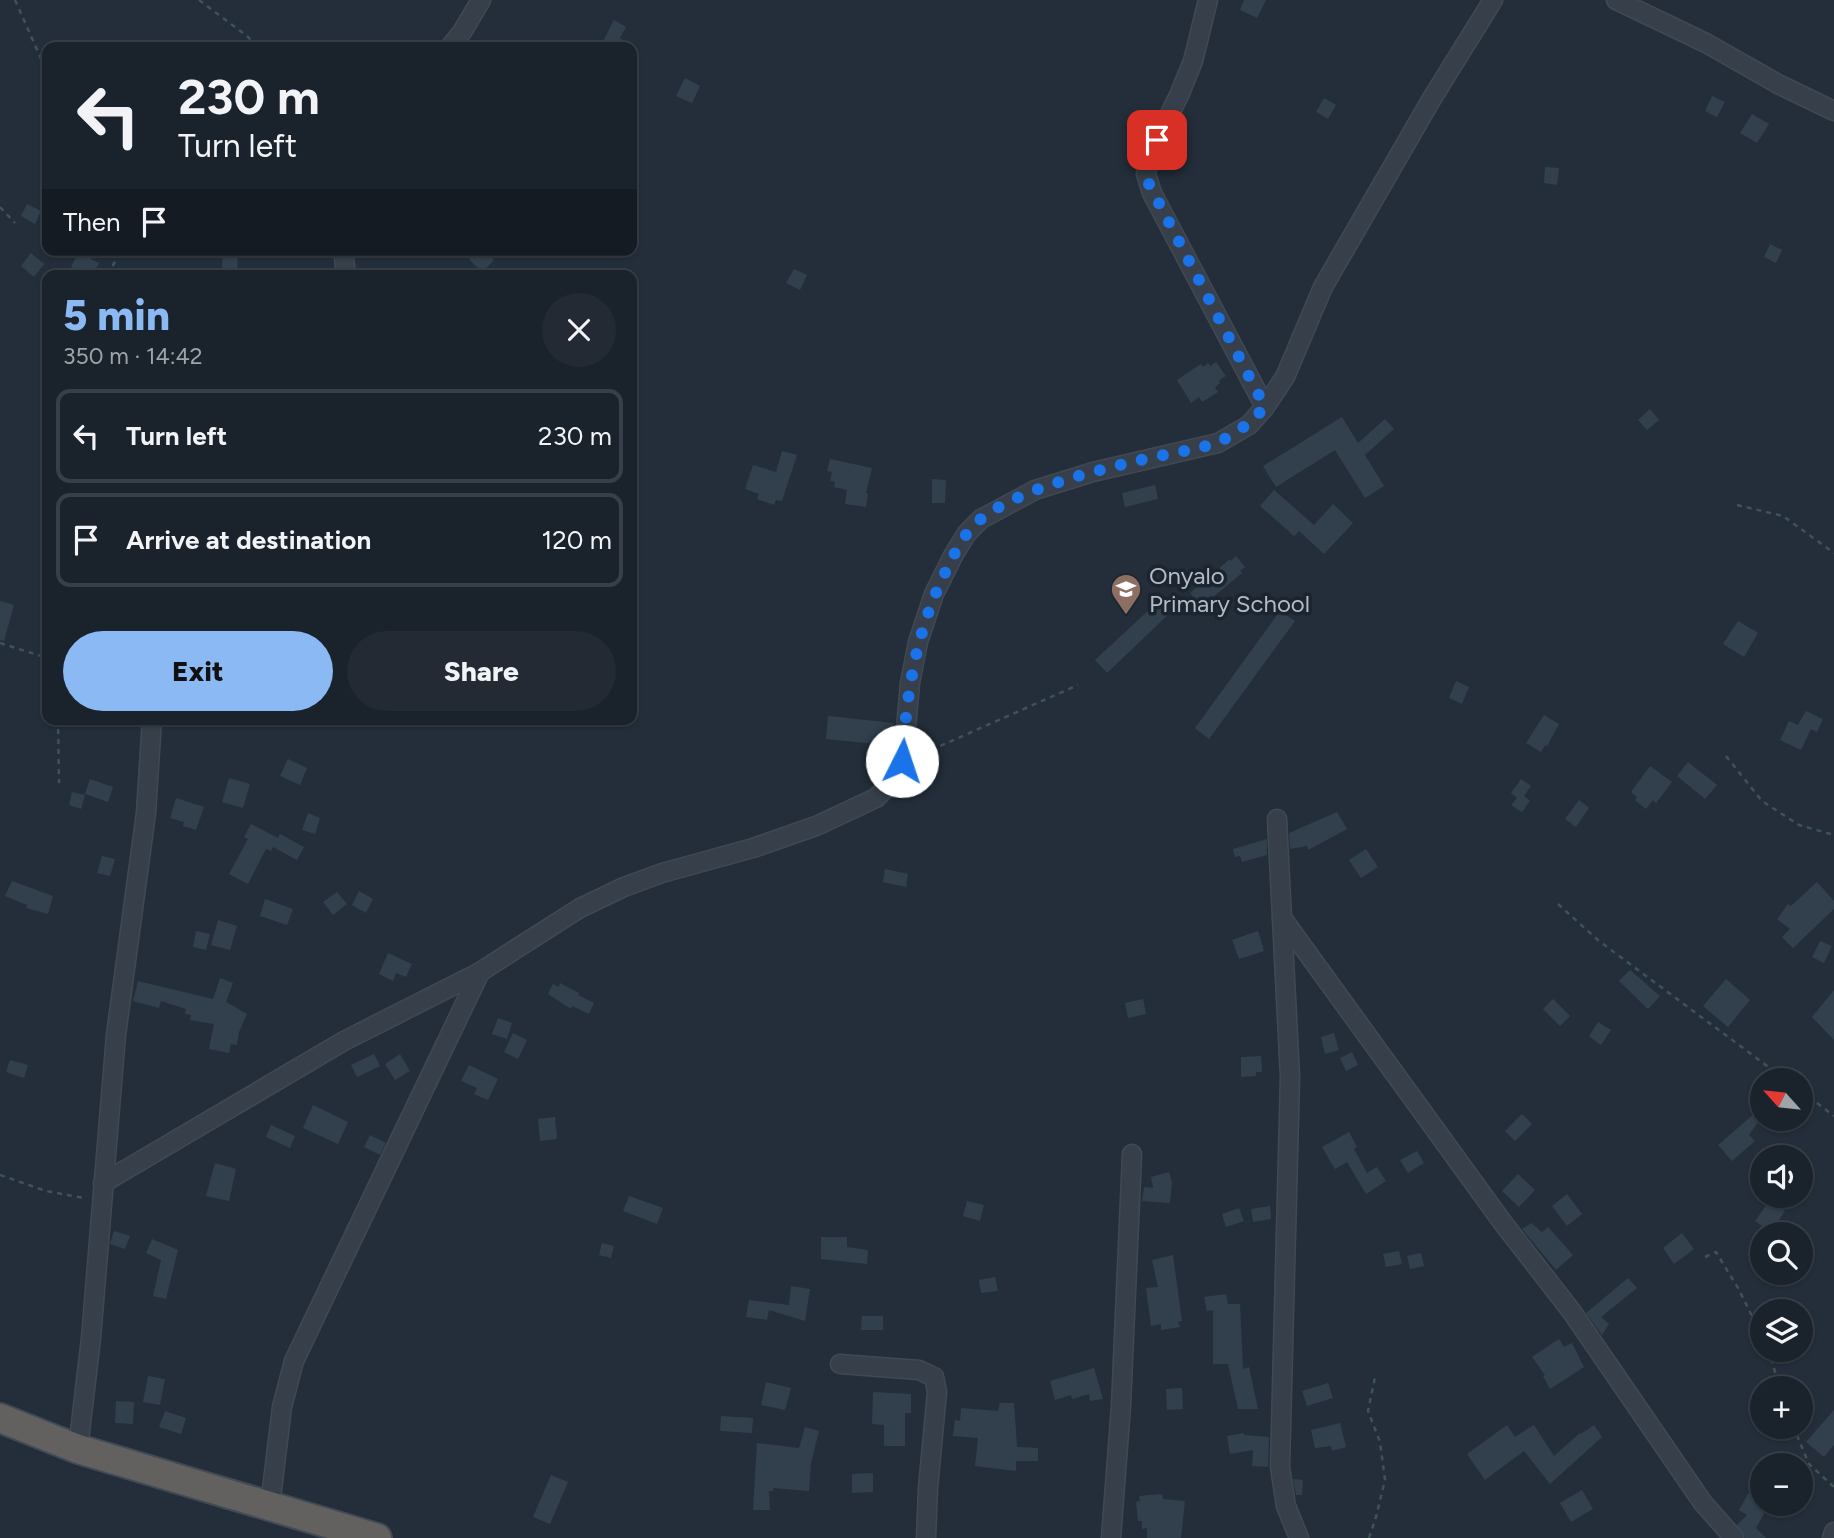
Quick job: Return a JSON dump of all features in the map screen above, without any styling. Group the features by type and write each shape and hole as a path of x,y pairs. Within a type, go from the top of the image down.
{"highway":[{"path":"0,1418 78,1448 377,1538"}],"street":[{"path":"454,42 481,0"},
{"path":"1208,0 1193,61 1181,93 1149,157 1146,174 1152,193 1265,407"},
{"path":"103,1183 323,1052 480,972 557,920 624,887 662,873 779,840 860,807 887,788 897,777 902,761 910,683 923,621 954,554 967,533 981,519 1035,491 1145,459 1218,443 1249,425 1285,377 1323,287 1431,100 1493,0"},
{"path":"1616,0 1706,43 1834,111"},
{"path":"78,1448 91,1338 121,995 146,813 152,725"},
{"path":"1277,819 1290,1077 1280,1467 1286,1506 1299,1538"},
{"path":"1282,918 1503,1223 1572,1312 1703,1503 1734,1538"},
{"path":"270,1506 282,1407 293,1361 480,972"},
{"path":"1111,1538 1122,1406 1132,1154"},
{"path":"840,1364 919,1370 934,1377 937,1392 926,1538"},
{"path":"1832,1538 1834,1532"}],"path":[{"path":"15,0 42,61"},
{"path":"200,0 253,42"},
{"path":"0,207 15,223"},
{"path":"1737,505 1783,516 1834,553"},
{"path":"0,643 42,656"},
{"path":"902,761 961,738 1078,685"},
{"path":"58,725 59,783"},
{"path":"1726,756 1762,801 1799,825 1834,835"},
{"path":"1558,904 1599,941 1770,1068"},
{"path":"1813,1100 1834,1116"},
{"path":"0,1175 46,1191 101,1202"},
{"path":"1705,1258 1716,1252 1750,1312"},
{"path":"1368,1538 1376,1517 1384,1480 1380,1441 1368,1411 1375,1377"},
{"path":"1798,1439 1809,1464 1834,1487"}],"building":[{"path":"1244,0 1266,0 1257,18 1240,10"},
{"path":"614,20 626,27 620,38 626,42 603,42"},
{"path":"685,78 700,86 692,103 676,96"},
{"path":"1712,96 1725,102 1717,117 1705,111"},
{"path":"1324,98 1336,105 1328,119 1316,112"},
{"path":"1752,114 1769,124 1757,143 1740,133"},
{"path":"1545,167 1559,168 1557,185 1544,183"},
{"path":"27,204 41,211 35,224 21,216"},
{"path":"1770,244 1782,250 1776,263 1764,257"},
{"path":"31,253 44,264 34,277 21,266"},
{"path":"77,256 93,256 91,259 99,263 95,270 76,270 71,267"},
{"path":"223,256 238,256 237,270 222,267"},
{"path":"472,256 490,256 494,260 484,270 480,270 469,259"},
{"path":"794,269 807,275 800,290 786,283"},
{"path":"1216,362 1226,376 1219,380 1220,383 1215,387 1218,392 1202,402 1199,397 1191,403 1177,380 1201,364 1203,367"},
{"path":"1650,409 1659,420 1647,430 1638,420"},
{"path":"1342,417 1358,443 1385,419 1394,429 1365,455 1384,486 1365,498 1335,450 1276,487 1263,466"},
{"path":"782,451 797,455 782,501 776,500 774,505 757,499 759,494 745,489 753,465 776,472"},
{"path":"830,459 872,468 866,493 866,507 845,504 847,490 834,487 835,482 830,481 832,472 827,471"},
{"path":"932,479 946,480 945,503 932,503"},
{"path":"1155,485 1158,499 1125,507 1122,493"},
{"path":"1274,490 1314,525 1333,504 1353,523 1324,554 1299,531 1294,536 1260,506"},
{"path":"1236,556 1245,567 1240,571 1242,573 1201,607 1190,593"},
{"path":"1164,596 1175,608 1107,673 1095,660"},
{"path":"0,601 14,605 4,641 0,640"},
{"path":"1280,611 1295,621 1209,739 1195,728"},
{"path":"1738,621 1758,633 1744,657 1723,644"},
{"path":"1456,681 1469,687 1462,704 1449,698"},
{"path":"1806,711 1823,719 1817,732 1811,729 1801,750 1780,740 1789,721 1798,725"},
{"path":"1544,715 1559,724 1541,752 1526,743"},
{"path":"828,716 894,723 891,751 876,750 877,744 826,739"},
{"path":"288,759 307,768 300,785 280,776"},
{"path":"1688,762 1717,785 1705,799 1677,776"},
{"path":"1650,766 1672,782 1656,803 1653,800 1646,809 1635,800 1637,797 1631,792"},
{"path":"229,778 250,784 243,808 222,802"},
{"path":"90,779 113,787 108,802 85,794"},
{"path":"1521,779 1531,786 1524,796 1530,801 1522,812 1511,805 1517,798 1511,793"},
{"path":"72,792 85,795 81,809 69,805"},
{"path":"176,798 204,807 196,830 183,826 184,822 170,818"},
{"path":"1579,800 1589,808 1576,827 1565,819"},
{"path":"1337,812 1347,829 1308,850 1307,846 1290,849 1289,833"},
{"path":"308,813 320,818 315,834 302,830"},
{"path":"251,824 278,838 280,834 304,847 297,860 273,847 271,851 266,849 248,884 229,874 248,839 244,837"},
{"path":"1267,839 1267,855 1242,862 1240,856 1235,857 1233,849"},
{"path":"1366,849 1378,867 1361,878 1349,860"},
{"path":"102,856 115,859 110,876 97,873"},
{"path":"885,869 908,874 906,887 883,882"},
{"path":"12,881 53,896 48,914 26,908 27,905 5,896"},
{"path":"1817,882 1834,901 1834,909 1793,948 1782,937 1790,929 1777,919 1788,904 1791,906"},
{"path":"359,891 373,899 366,913 352,905"},
{"path":"337,892 347,904 333,915 323,902"},
{"path":"265,899 293,909 287,925 260,916"},
{"path":"218,920 237,926 230,950 211,945"},
{"path":"196,931 210,934 206,950 193,947"},
{"path":"1258,931 1264,951 1239,959 1232,940"},
{"path":"1820,941 1832,946 1824,963 1812,957"},
{"path":"388,953 412,964 406,977 396,973 393,981 379,974"},
{"path":"1630,970 1660,996 1648,1009 1619,981"},
{"path":"220,978 233,983 226,1002 247,1014 237,1045 231,1044 229,1053 209,1049 214,1024 190,1020 191,1015 185,1014 186,1009 161,1001 159,1008 133,1001 138,981 213,999"},
{"path":"1726,979 1750,1000 1728,1027 1703,1006"},
{"path":"560,983 594,1003 589,1014 572,1006 571,1009 548,994 553,984 559,987"},
{"path":"1834,990 1834,1040 1812,1017"},
{"path":"1143,999 1146,1014 1128,1018 1125,1003"},
{"path":"1553,999 1570,1016 1560,1026 1543,1009"},
{"path":"498,1018 512,1023 507,1039 492,1034"},
{"path":"1598,1022 1611,1030 1601,1045 1589,1036"},
{"path":"513,1033 527,1040 518,1059 504,1052"},
{"path":"1334,1033 1339,1050 1325,1054 1321,1037"},
{"path":"1352,1052 1358,1065 1346,1071 1340,1058"},
{"path":"374,1054 380,1066 357,1077 351,1065"},
{"path":"400,1054 410,1071 395,1080 385,1064"},
{"path":"1261,1056 1262,1072 1256,1072 1256,1076 1241,1077 1241,1057"},
{"path":"10,1060 28,1065 24,1078 6,1072"},
{"path":"469,1065 498,1079 488,1100 474,1094 477,1088 461,1081"},
{"path":"313,1105 348,1122 338,1144 303,1128"},
{"path":"1522,1114 1532,1124 1515,1141 1505,1131"},
{"path":"555,1117 557,1139 540,1141 538,1119"},
{"path":"1750,1117 1752,1131 1749,1135 1755,1141 1732,1161 1718,1145"},
{"path":"271,1125 295,1136 290,1148 266,1137"},
{"path":"1349,1132 1357,1147 1354,1149 1367,1173 1377,1167 1386,1181 1366,1194 1347,1162 1335,1169 1322,1147"},
{"path":"370,1135 386,1143 380,1155 364,1147"},
{"path":"1417,1151 1424,1163 1408,1173 1400,1160"},
{"path":"215,1163 236,1169 229,1201 206,1196"},
{"path":"1169,1172 1172,1183 1170,1203 1142,1201 1144,1187 1153,1188 1151,1177"},
{"path":"1518,1174 1535,1190 1519,1207 1502,1191"},
{"path":"1567,1194 1582,1214 1567,1226 1552,1206"},
{"path":"629,1196 663,1208 657,1224 623,1211"},
{"path":"967,1201 984,1205 980,1221 963,1216"},
{"path":"1270,1206 1271,1219 1253,1222 1251,1209"},
{"path":"1239,1208 1244,1221 1226,1227 1222,1214"},
{"path":"1764,1208 1781,1208 1785,1211 1778,1222 1755,1221"},
{"path":"1531,1223 1542,1232 1548,1227 1573,1255 1556,1270 1522,1229"},
{"path":"114,1231 130,1236 125,1249 110,1244"},
{"path":"1682,1233 1694,1249 1674,1264 1663,1248"},
{"path":"821,1237 847,1237 847,1247 868,1250 867,1264 821,1259"},
{"path":"152,1239 178,1250 166,1299 153,1296 161,1260 146,1253"},
{"path":"602,1243 614,1246 611,1258 599,1255"},
{"path":"1399,1251 1402,1264 1386,1267 1383,1254"},
{"path":"1421,1253 1424,1266 1410,1269 1407,1256"},
{"path":"1173,1255 1182,1321 1178,1322 1180,1327 1161,1330 1161,1324 1151,1326 1146,1288 1158,1287 1152,1260"},
{"path":"995,1277 998,1291 981,1293 979,1280"},
{"path":"1628,1278 1637,1288 1601,1317 1609,1324 1602,1335 1586,1313"},
{"path":"791,1286 810,1289 805,1321 769,1310 767,1320 746,1317 749,1300 789,1305"},
{"path":"1226,1294 1228,1304 1240,1304 1243,1369 1249,1367 1258,1409 1238,1409 1228,1364 1213,1364 1213,1310 1207,1311 1204,1297"},
{"path":"862,1316 883,1316 883,1330 861,1330"},
{"path":"1559,1339 1564,1347 1572,1343 1584,1367 1550,1389 1543,1376 1545,1375 1532,1357"},
{"path":"1094,1368 1103,1399 1090,1401 1089,1394 1072,1399 1071,1395 1055,1400 1050,1381"},
{"path":"148,1376 165,1379 160,1405 143,1402"},
{"path":"766,1382 791,1388 785,1410 761,1405"},
{"path":"1328,1383 1333,1398 1307,1406 1302,1391"},
{"path":"1182,1388 1183,1409 1167,1410 1166,1389"},
{"path":"873,1392 911,1394 911,1413 905,1413 905,1446 884,1446 884,1425 872,1424"},
{"path":"116,1401 134,1402 133,1424 115,1423"},
{"path":"1000,1403 1014,1403 1017,1447 1038,1448 1038,1461 1016,1461 1016,1471 975,1466 978,1438 953,1436 955,1420 960,1421 961,1408 998,1411"},
{"path":"1834,1410 1834,1445 1824,1457 1806,1442 1813,1439 1813,1434"},
{"path":"165,1411 186,1418 181,1434 159,1427"},
{"path":"721,1416 753,1418 752,1433 720,1431"},
{"path":"1340,1423 1346,1447 1332,1451 1331,1446 1315,1448 1311,1430"},
{"path":"1507,1425 1515,1437 1534,1425 1554,1456 1580,1433 1594,1425 1602,1437 1550,1484 1524,1451 1485,1480 1467,1454"},
{"path":"805,1427 819,1431 811,1463 809,1491 773,1488 773,1491 769,1491 770,1510 753,1510 757,1443 799,1448"},
{"path":"1244,1433 1269,1437 1268,1467 1252,1466 1253,1450 1230,1454 1227,1436"},
{"path":"873,1473 873,1492 852,1493 852,1474"},
{"path":"551,1475 568,1482 550,1524 533,1517"},
{"path":"1293,1479 1303,1480 1302,1495 1296,1495"},
{"path":"1582,1490 1593,1509 1571,1522 1560,1503"},
{"path":"1750,1491 1750,1516 1763,1516 1756,1528 1766,1538 1745,1538 1737,1525 1747,1515 1739,1510"},
{"path":"1162,1494 1163,1499 1185,1501 1181,1538 1147,1538 1147,1528 1142,1529 1142,1521 1138,1521 1136,1502 1140,1501 1139,1496"}],"place":[{"name":"Onyalo Primary School","path":"1126,616"}],"route":[{"path":"902,761 910,683 923,621 954,554 967,533 981,519 1035,491 1074,478 1218,443 1249,425 1265,407 1152,193 1146,174 1149,157 1157,140"}]}
